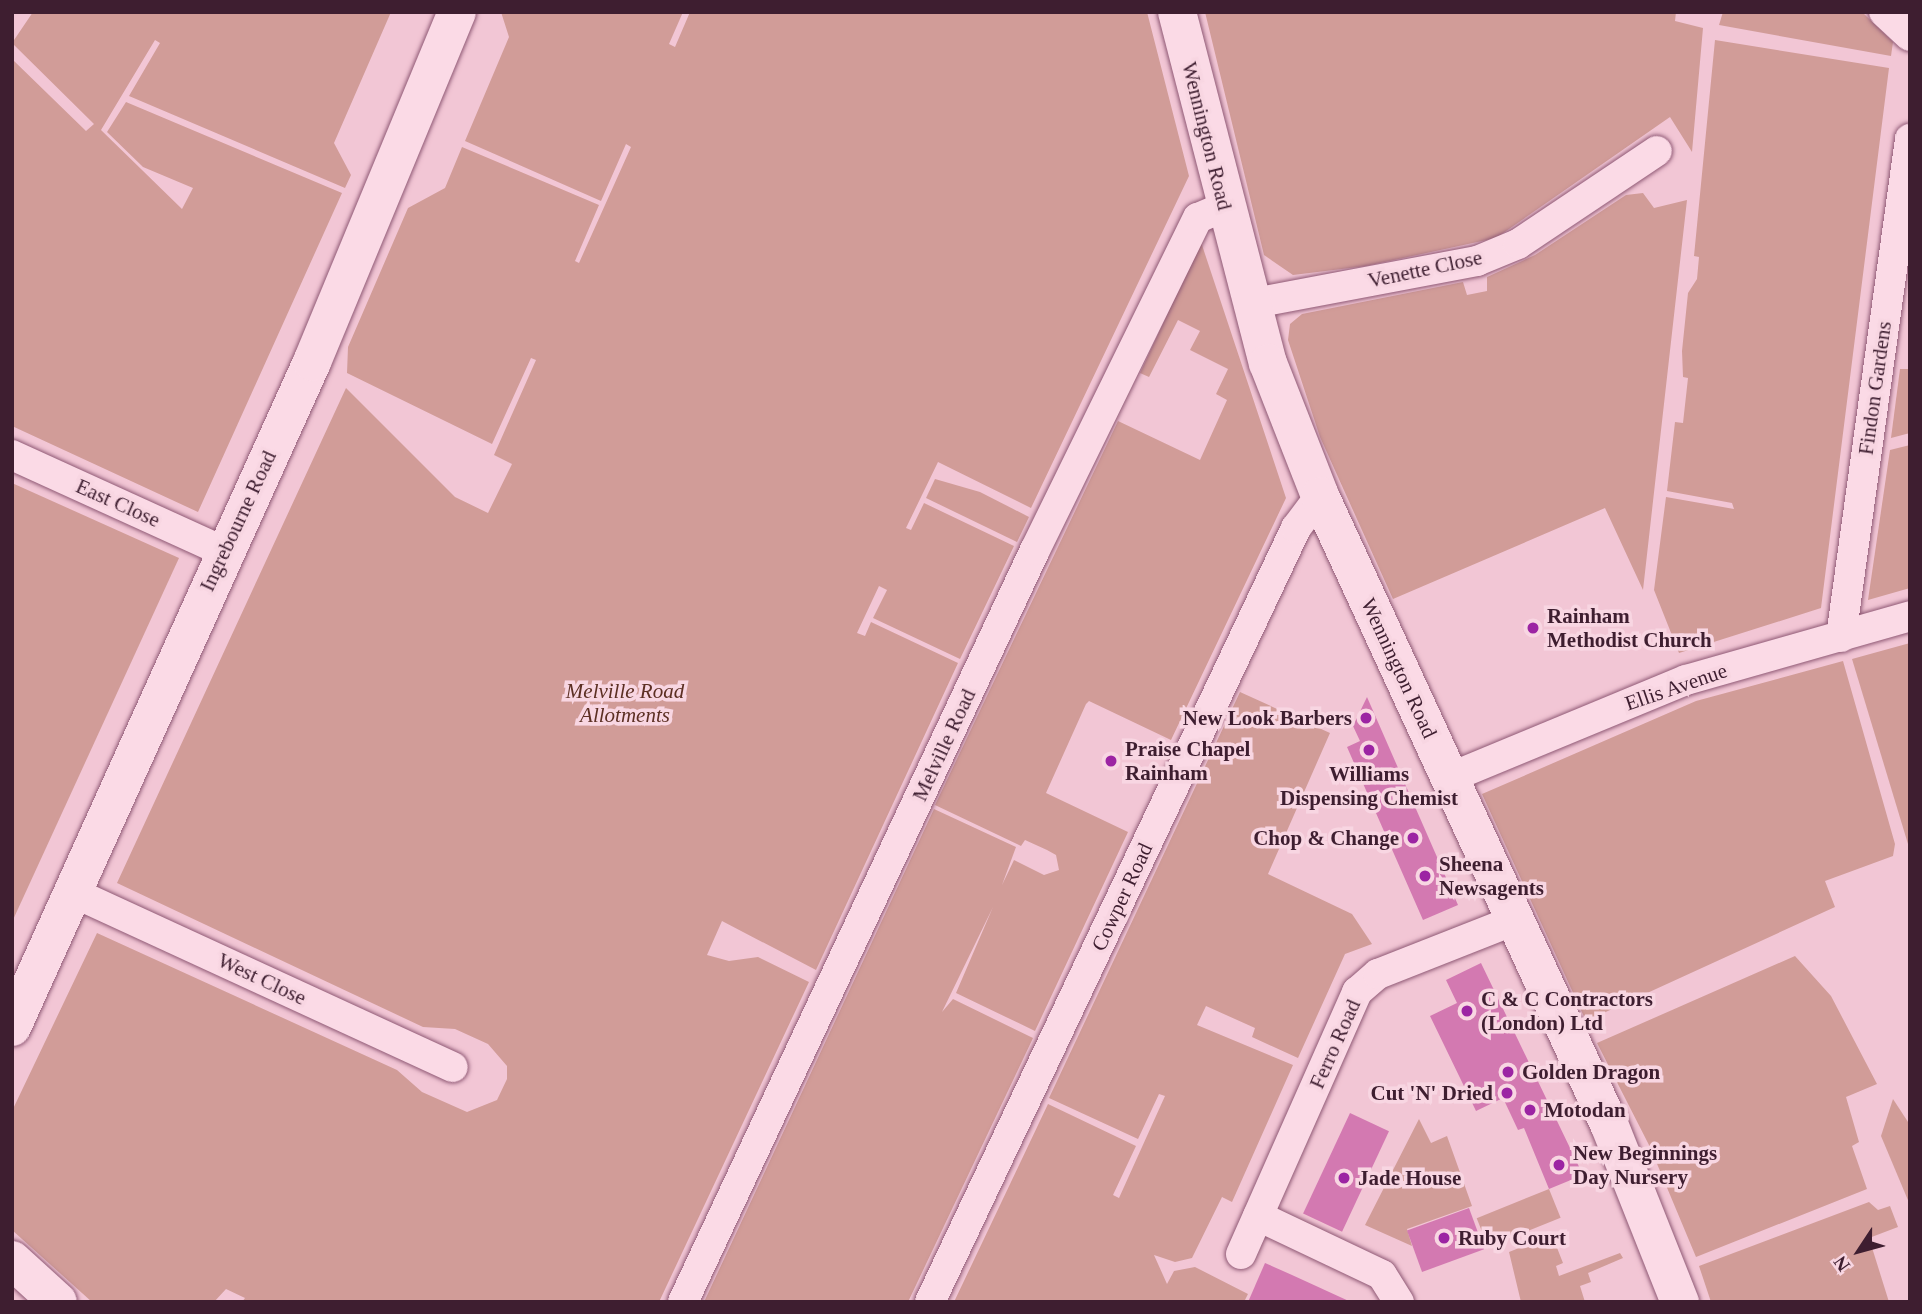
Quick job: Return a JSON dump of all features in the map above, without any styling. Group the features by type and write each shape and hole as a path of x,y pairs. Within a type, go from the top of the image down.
{"main road":[{"name":"Ingrebourne Road","path":"12,1027 223,551 312,362 457,12"},
{"name":"Wennington Road","path":"1177,12 1249,304 1320,496 1609,1124 1680,1302"},
{"path":"12,1260 58,1302"}],"street":[{"path":"1884,12 1910,36"},
{"name":"Findon Gardens","path":"1841,637 1910,139"},
{"name":"Venette Close","path":"1249,304 1477,261 1518,244 1657,151"},
{"name":"Melville Road","path":"683,1302 1035,550 1198,218 1224,207"},
{"name":"East Close","path":"12,455 223,551"},
{"name":"Cowper Road","path":"930,1302 1296,528 1320,496"},
{"name":"Ellis Avenue","path":"1449,778 1686,680 1910,617"},
{"name":"West Close","path":"72,892 453,1067"},
{"name":"Ferro Road","path":"1241,1254 1357,992 1378,974 1514,920"},
{"path":"1258,1216 1382,1275 1399,1302"}],"green space":[{"path":"33,12 391,12 334,143 351,175 345,188 129,96 160,43 155,40 101,130 182,209 193,188 143,167 107,132 126,102 342,193 198,512 12,426 12,59 86,131 94,124 12,43"},
{"name":"Melville Road Allotments","path":"501,12 683,12 669,44 675,47 690,12 1147,12 1189,176 1031,508 938,462 906,528 911,530 924,503 1014,546 960,659 873,618 887,590 879,586 857,633 865,636 871,622 958,663 816,970 722,921 707,955 729,961 758,957 809,982 659,1302 242,1302 245,1298 226,1289 214,1302 92,1302 12,1230 12,1111 97,933 397,1070 422,1092 467,1112 497,1100 507,1079 507,1066 488,1044 455,1029 423,1027 117,883 346,388 455,497 488,513 512,464 494,455 536,360 531,358 492,444 347,373 348,347 408,208 445,188 462,147 599,205 575,261 579,263 631,147 626,144 601,201 465,141 509,37"},
{"path":"1205,12 1676,12 1675,21 1703,28 1692,152 1670,117 1496,238 1366,266 1293,275 1264,255"},
{"path":"1723,12 1862,12 1893,42 1891,56 1719,25"},
{"path":"1715,40 1889,68 1821,608 1679,653 1654,590 1666,497 1734,509 1732,503 1667,491 1675,422 1683,423 1688,378 1683,377 1682,351 1688,293 1697,279 1699,257 1694,256"},
{"path":"1643,193 1654,208 1687,200 1643,590 1605,508 1393,599 1320,437 1288,340 1290,324 1302,314 1463,282 1467,295 1487,291 1487,277 1535,255 1626,195"},
{"path":"1201,242 1286,498 1171,740 1089,701 1086,704 1046,793 1128,832 1035,1031 956,993 993,907 942,1012 953,999 1033,1038 908,1302 704,1302 934,809 1016,847 1002,885 1014,860 1044,875 1059,870 1056,855 1047,850 1025,840 1021,846 935,805 1118,421 1200,460 1227,400 1216,394 1228,369 1190,350 1200,331 1178,320 1149,377 1140,373"},
{"path":"1900,369 1910,369 1910,433 1891,438"},
{"path":"1910,445 1910,588 1868,600 1890,450"},
{"path":"935,479 980,492 1029,517 1017,542 926,498"},
{"path":"12,483 179,558 12,922"},
{"path":"1910,643 1910,843 1908,844 1852,659"},
{"path":"1843,661 1895,844 1893,856 1825,881 1835,907 1586,1021 1482,794 1696,701"},
{"path":"1240,692 1330,733 1268,874 1352,914 1372,944 1345,954 1298,1058 1252,1037 1255,1028 1206,1006 1197,1025 1293,1065 1232,1202 1222,1197 1192,1258 1175,1262 1154,1255 1167,1284 1174,1271 1195,1267 1248,1294 1244,1302 954,1302 1048,1104 1136,1146 1113,1195 1119,1198 1165,1096 1159,1094 1138,1139 1049,1098"},
{"path":"1795,956 1831,996 1877,1084 1846,1097 1859,1142 1852,1146 1867,1189 1696,1257 1650,1147 1597,1043"},
{"path":"1893,1099 1910,1125 1910,1205 1881,1136"},
{"path":"1419,1119 1431,1143 1447,1136 1472,1206 1407,1229 1412,1246 1365,1225"},
{"path":"1549,1189 1561,1218 1488,1247 1477,1218"},
{"path":"1869,1202 1878,1210 1890,1206 1898,1227 1869,1238 1889,1302 1711,1302 1699,1266"},
{"path":"1552,1235 1563,1263 1556,1266 1559,1276 1620,1253 1623,1258 1588,1273 1591,1282 1580,1286 1585,1302 1521,1302 1509,1252"}],"building":[{"path":"1367,697 1458,905 1423,920 1347,747 1360,741 1353,726"},
{"path":"1481,963 1583,1175 1549,1189 1524,1128 1518,1130 1503,1098 1476,1111 1430,1016 1457,1003 1446,980"},
{"name":"Jade House","path":"1350,1113 1389,1131 1342,1232 1303,1214"},
{"name":"Ruby Court","path":"1469,1208 1484,1249 1422,1272 1407,1231"},
{"path":"1265,1263 1292,1275 1351,1302 1248,1302"}],"place":[{"name":"Rainham Methodist Church","path":"1533,628"},
{"name":"New Look Barbers","path":"1366,718"},
{"name":"Williams Dispensing Chemist","path":"1369,750"},
{"name":"Praise Chapel Rainham","path":"1111,761"},
{"name":"Chop & Change","path":"1413,838"},
{"name":"Sheena Newsagents","path":"1425,876"},
{"name":"C & C Contractors (London) Ltd","path":"1467,1011"},
{"name":"Golden Dragon","path":"1508,1072"},
{"name":"Cut 'N' Dried","path":"1507,1093"},
{"name":"Motodan","path":"1530,1110"},
{"name":"New Beginnings Day Nursery","path":"1559,1165"},
{"name":"Jade House","path":"1344,1178"},
{"name":"Ruby Court","path":"1444,1238"}]}
